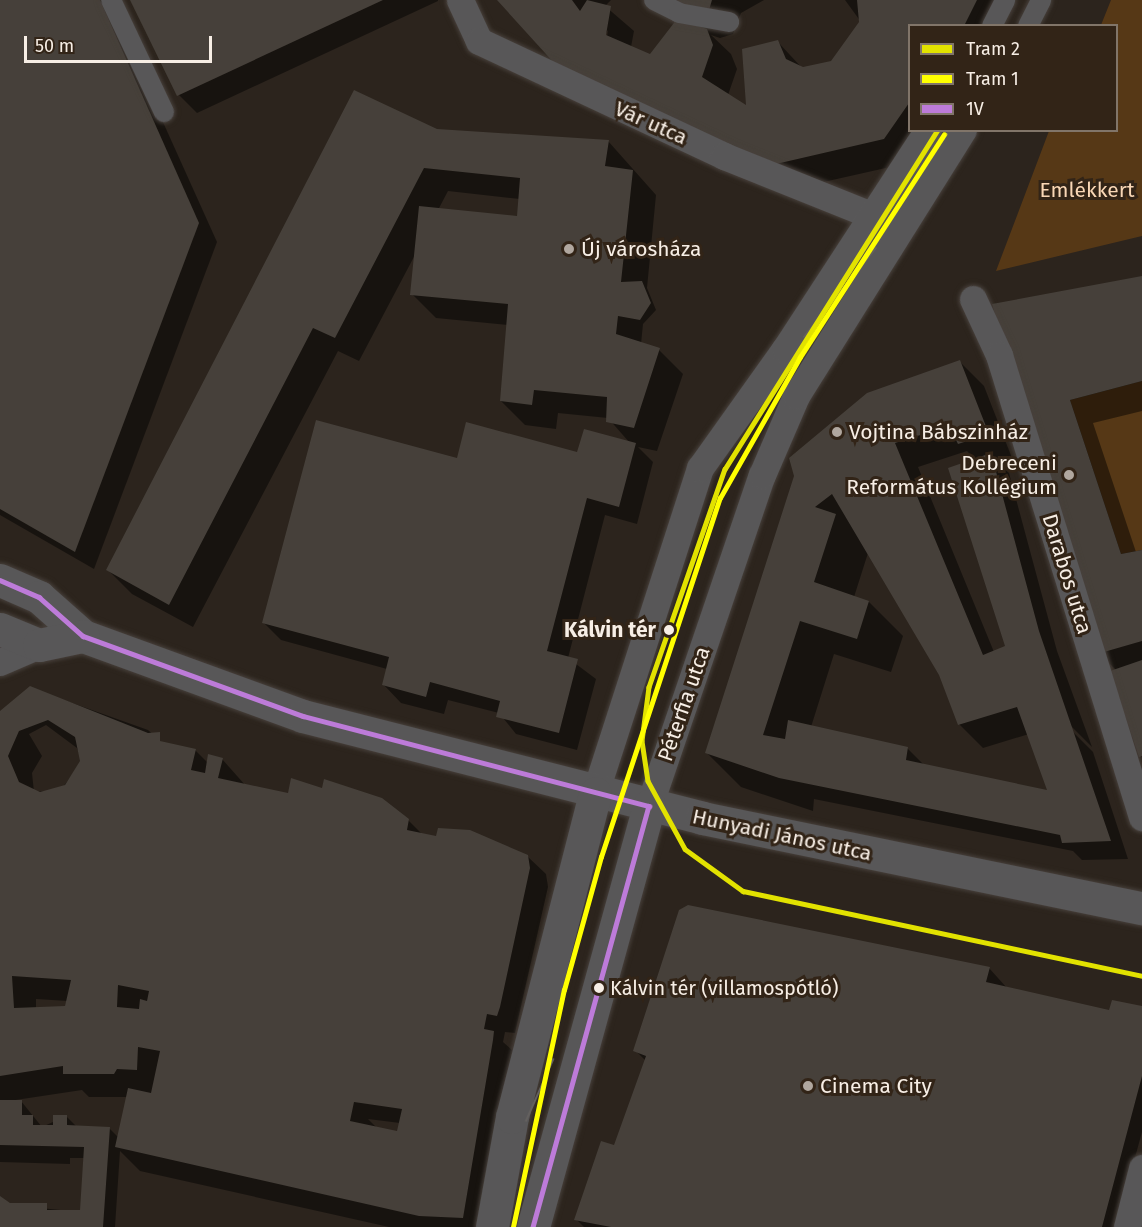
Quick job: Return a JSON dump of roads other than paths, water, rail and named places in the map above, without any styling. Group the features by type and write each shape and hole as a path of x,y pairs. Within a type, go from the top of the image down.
{"street":[{"path":"111,0 164,112"},
{"path":"654,0 679,14 729,22"},
{"path":"993,24 1005,0"},
{"path":"1029,24 1041,0"},
{"name":"Vár utca","path":"460,3 479,40 724,156 868,214"},
{"path":"492,1227 512,1117 595,793 700,468 717,450 868,214 927,132"},
{"name":"Péterfia utca","path":"533,1227 621,894 762,475 796,396 962,132"},
{"name":"Darabos utca","path":"973,299 999,355 1142,817"},
{"name":"Hunyadi János utca","path":"0,580 39,597 83,636 303,716 649,806 1142,908"},
{"path":"0,629 39,645"},
{"path":"0,662 39,645 83,636"},
{"path":"1127,1227 1142,1168"}],"tram line":[{"name":"2","path":"937,132 725,469 649,687 642,741 648,781 685,849 743,891 1142,976"},
{"name":"1","path":"513,1227 564,990 601,857 720,498 800,357 944,134"},
{"path":"804,337 876,248"},
{"path":"526,1121 553,1060"}],"place":[{"name":"Új városháza","path":"569,249"},
{"name":"Vojtina Bábszinház","path":"837,432"},
{"name":"Debreceni Református Kollégium","path":"1069,475"},
{"name":"Kálvin tér","path":"669,630"},
{"name":"Kálvin tér (villamospótló)","path":"599,988"},
{"name":"Cinema City","path":"808,1086"}],"park label":[{"name":"Emlékkert","path":"1087,190"}]}
